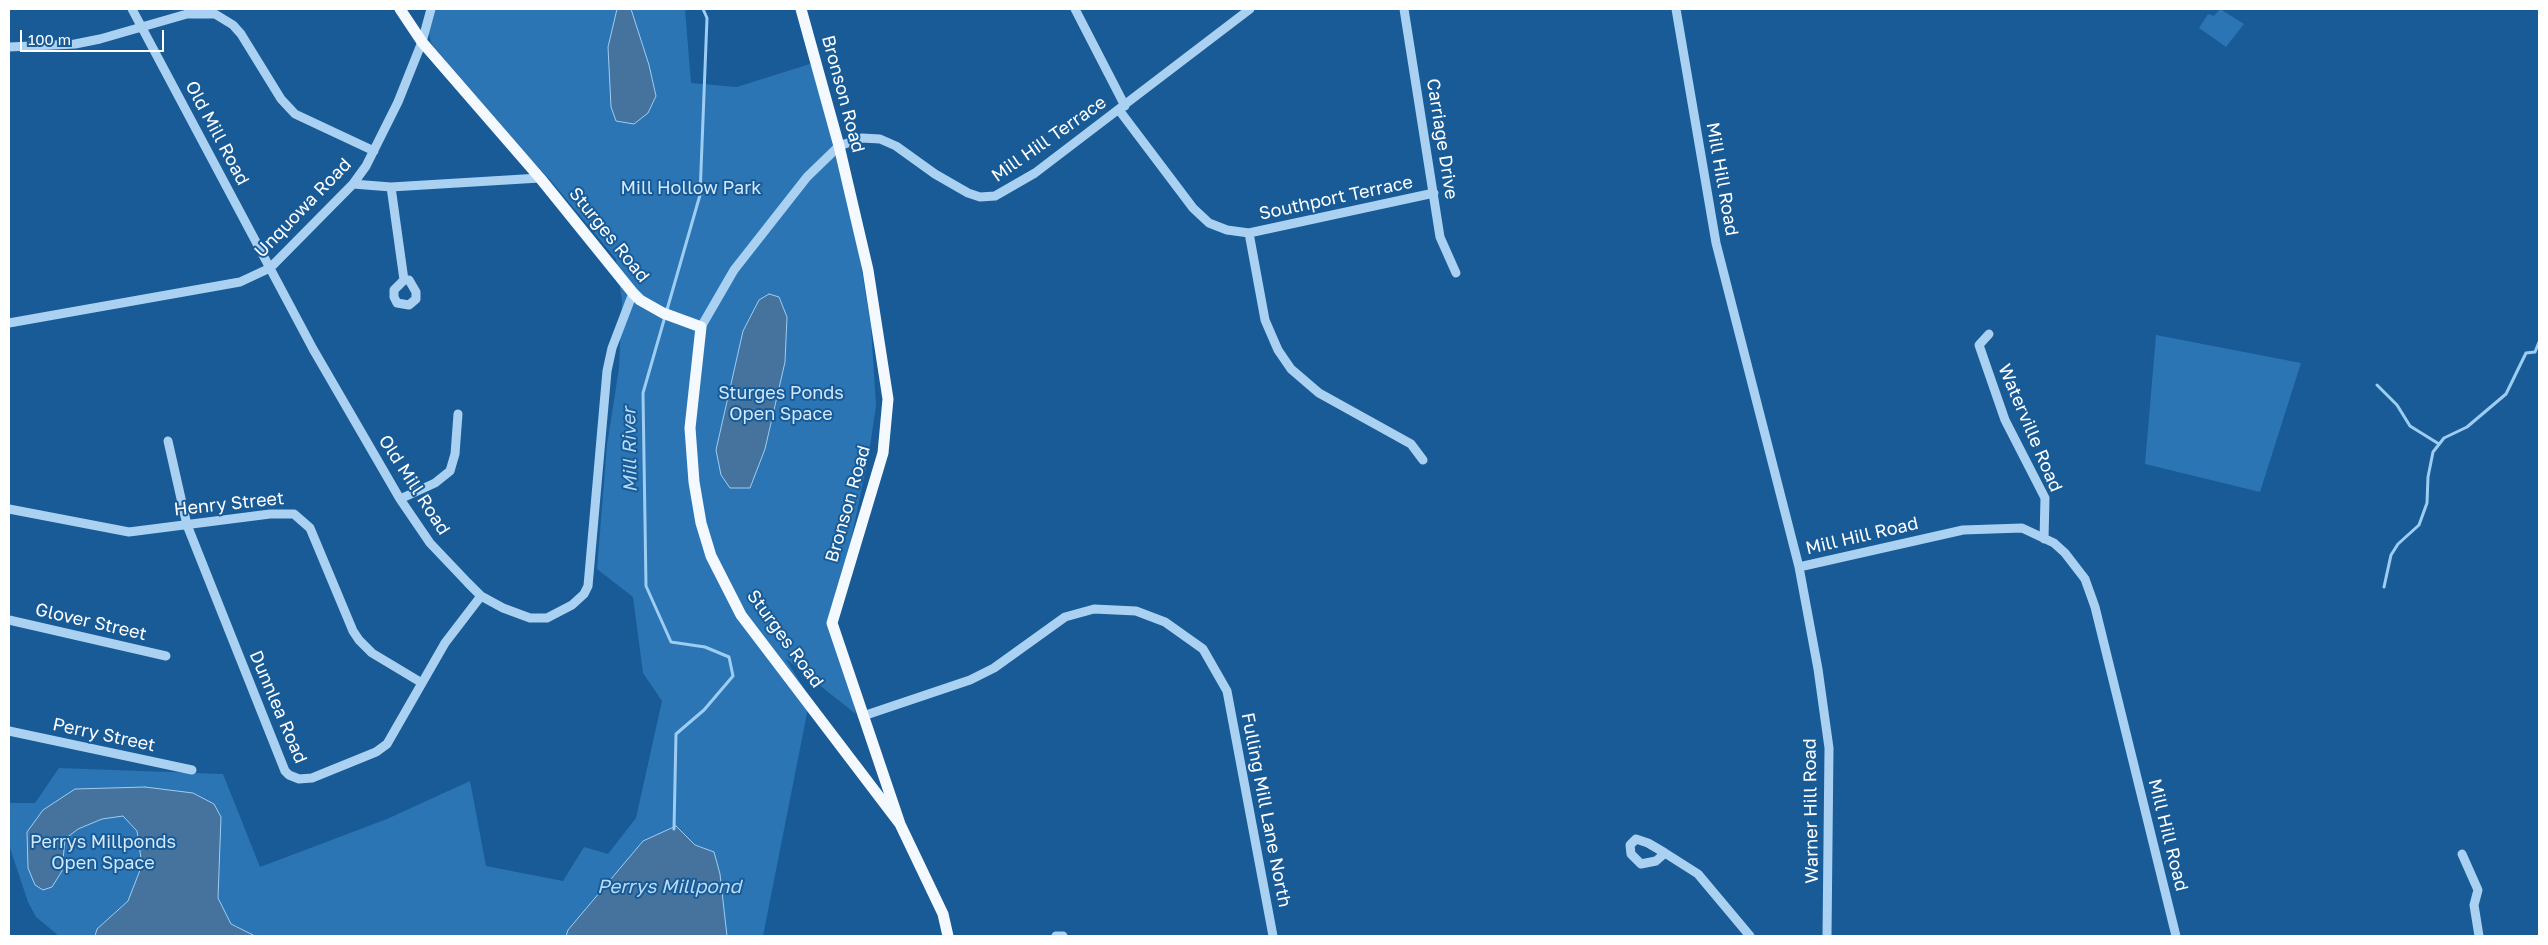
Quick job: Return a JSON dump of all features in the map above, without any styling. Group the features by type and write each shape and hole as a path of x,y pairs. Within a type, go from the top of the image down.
{"main road":[{"name":"Sturges Road","path":"400,9 422,42 540,178 636,296 685,322 700,327 690,428 694,482 701,523 711,556 742,614 900,824"},
{"name":"Bronson Road","path":"801,9 839,146 868,270 888,399 883,453 832,623 900,824 943,914 948,936"}],"street":[{"name":"Old Mill Road","path":"132,9 313,349 400,499 430,543 481,596 503,608 530,618 540,619 560,613 580,599 589,582 607,371 612,348 636,296"},
{"name":"Unquowa Road","path":"9,323 240,282 270,268 353,184 374,151 398,102 422,42 431,9"},
{"path":"1075,9 1122,108 1200,216 1219,228 1249,234"},
{"name":"Mill Hill Terrace","path":"700,327 734,270 807,177 839,146 862,138 880,139 896,146 925,168 958,188 980,197 991,197 1010,189 1035,172 1122,108 1250,9"},
{"name":"Carriage Drive","path":"1404,9 1440,237 1456,273"},
{"name":"Mill Hill Road","path":"1676,9 1716,243 1799,567 1963,530 2022,528 2044,539 2065,553 2085,579 2094,606 2176,936"},
{"path":"9,47 76,44 197,12 222,17 241,34 281,99 290,109 304,120 374,151"},
{"path":"353,184 392,187 540,178"},
{"path":"392,187 404,280"},
{"name":"Southport Terrace","path":"1422,460 1411,444 1319,393 1292,369 1278,350 1265,320 1249,234 1434,193"},
{"name":"Waterville Road","path":"1988,334 1978,345 2005,420 2045,498 2044,539"},
{"path":"400,499 435,483 450,471 455,454 458,414"},
{"name":"Dunnlea Road","path":"168,441 187,525 285,771 289,775 299,779 312,778 382,748 393,736 445,643 481,596"},
{"name":"Henry Street","path":"9,509 122,532 270,514 298,515 310,528 358,640 372,653 422,683"},
{"name":"Warner Hill Road","path":"1799,567 1830,748 1827,936"},
{"name":"Fulling Mill Lane North","path":"863,716 970,680 994,668 1064,618 1094,609 1136,611 1165,622 1203,649 1227,691 1273,936"},
{"name":"Glover Street","path":"9,620 166,656"},
{"name":"Perry Street","path":"9,731 192,770"},
{"path":"1665,853 1698,874 1750,936"},
{"path":"2462,854 2478,890 2474,905 2479,936"},
{"path":"1056,936 1063,936"}],"green space":[{"path":"434,9 685,9 691,83 737,87 813,63 857,241 871,327 876,406 869,453 834,623 856,714 785,658 810,698 763,936 59,936 36,917 28,902 9,845 9,803 35,803 59,768 223,774 260,867 387,819 470,781 486,866 563,881 584,847 608,854 636,818 662,701 643,673 633,597 597,569 607,445 619,368 622,301 616,259 552,182 496,122 431,43 429,33"},
{"path":"2220,9 2244,24 2226,47 2199,28 2208,14 2214,16"},
{"path":"2156,335 2301,363 2260,492 2145,464"}],"water":[{"path":"617,9 631,9 649,65 656,96 648,113 634,124 616,121 611,107 608,47"},
{"path":"769,294 779,297 787,317 785,362 765,449 750,488 730,488 721,475 716,450 743,331 759,300"},
{"path":"145,787 193,793 214,804 221,817 218,898 231,924 255,936 95,936 97,929 128,901 142,865 137,831 123,816 102,819 78,829 65,839 62,871 52,887 43,890 35,885 28,868 27,832 43,810 75,789"},
{"name":"Perrys Millpond","path":"676,826 695,845 714,852 720,874 727,936 566,936 568,930 643,841"}],"waterway":[{"name":"Mill River","path":"674,829 676,734 704,710 733,676 729,657 705,647 671,642 646,586 643,393 700,195 707,18 703,9"},
{"path":"2384,587 2391,555 2398,544 2419,525 2427,503 2428,477 2433,452 2444,438 2467,427 2506,394 2526,353 2535,352 2539,342"},
{"path":"2377,385 2397,405 2410,426 2439,444"}],"park label":[{"name":"Mill Hollow Park","path":"691,188"},
{"name":"Sturges Ponds Open Space","path":"781,403"},
{"name":"Perrys Millponds Open Space","path":"103,852"}]}
